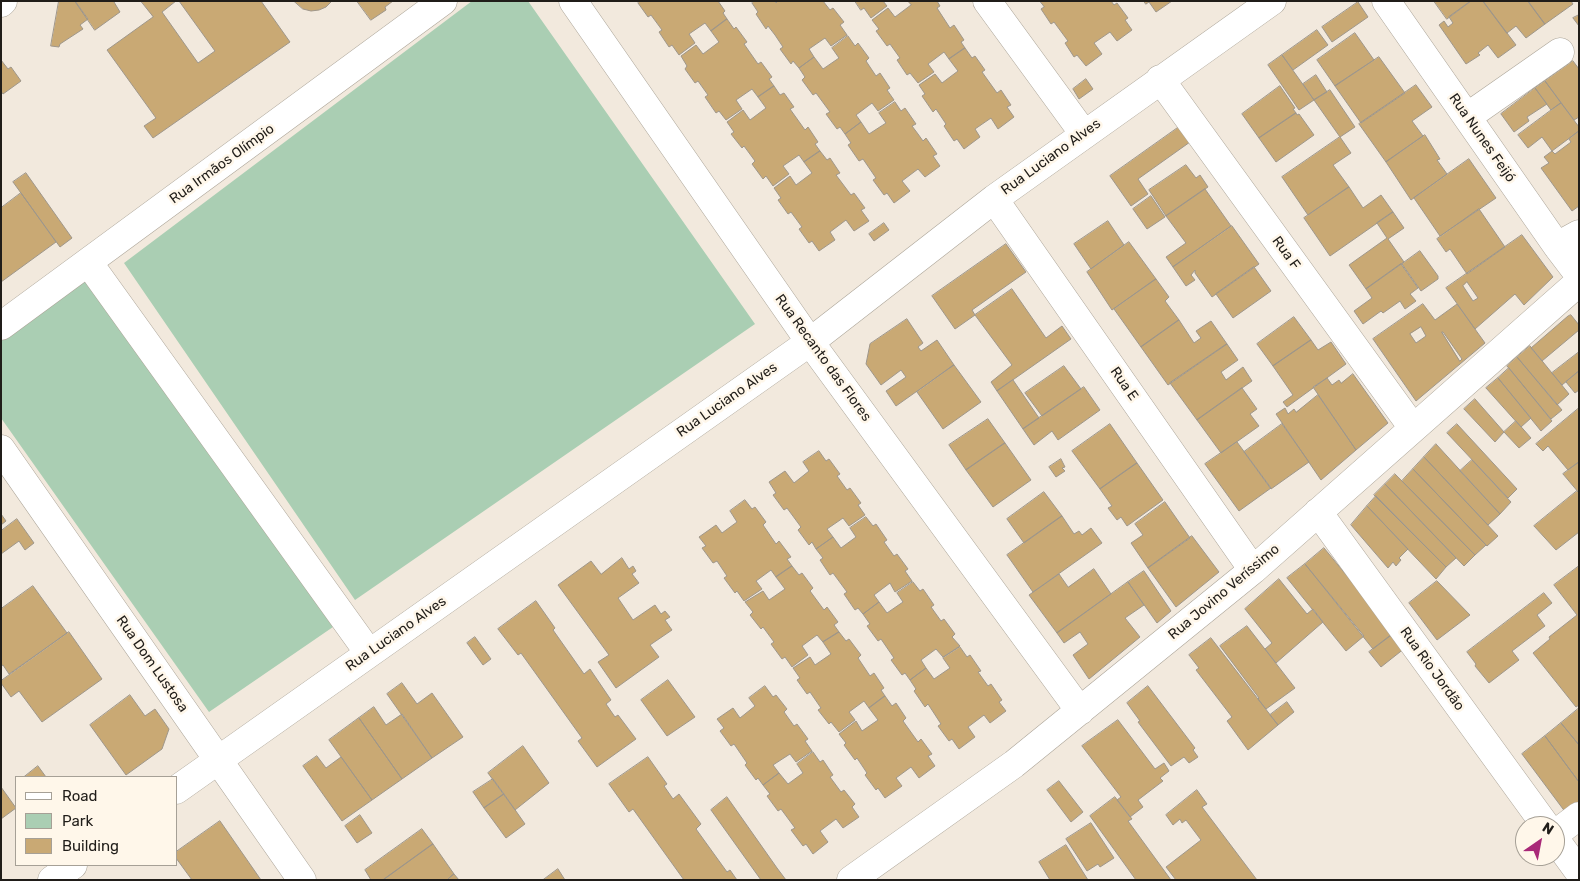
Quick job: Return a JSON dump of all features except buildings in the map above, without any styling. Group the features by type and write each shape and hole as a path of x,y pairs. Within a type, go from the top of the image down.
{"street":[{"name":"Rua Irmãos Olímpio","path":"1,326 443,1"},
{"name":"Rua Recanto das Flores","path":"574,1 810,342 1080,711"},
{"path":"987,1 1084,134"},
{"name":"Rua Luciano Alves","path":"178,789 810,342 994,199 1272,1"},
{"name":"Rua Nunes Feijó","path":"1386,1 1467,117 1568,240 1579,275"},
{"path":"1467,117 1560,52"},
{"name":"Rua F","path":"1160,79 1413,428"},
{"name":"Rua E","path":"994,199 1253,570"},
{"path":"88,262 368,653"},
{"name":"Rua Jovino Veríssimo","path":"851,880 1014,764 1253,570 1579,282"},
{"name":"Rua Dom Lustosa","path":"1,449 302,880"},
{"name":"Rua Rio Jordão","path":"1318,512 1539,816"},
{"path":"1565,826 1579,816"},
{"path":"1565,853 1579,872"},
{"path":"52,880 71,866"}],"green space":[{"path":"472,1 528,1 755,324 355,600 124,263"},
{"path":"88,279 333,627 209,712 1,418 1,341"}]}
